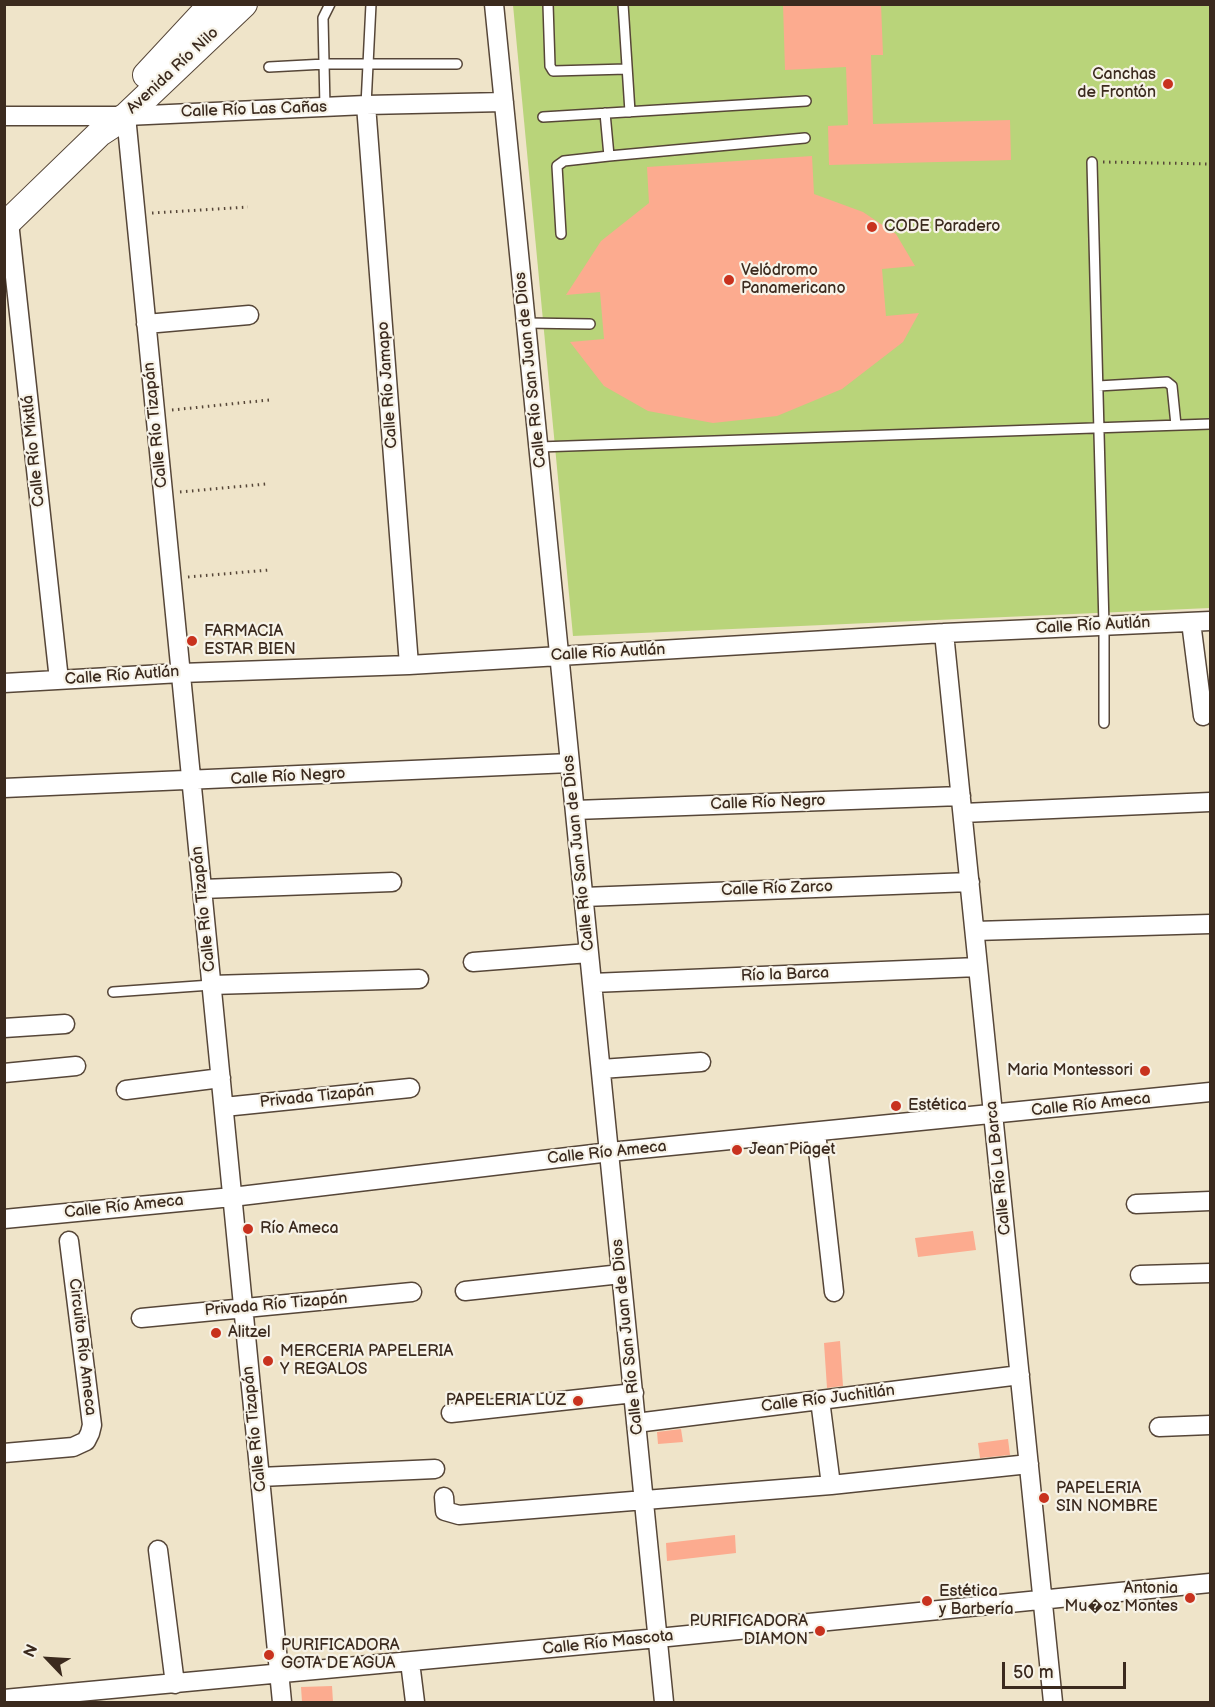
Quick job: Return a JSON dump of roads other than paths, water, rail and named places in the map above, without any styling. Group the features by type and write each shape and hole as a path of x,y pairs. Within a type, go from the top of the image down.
{"street":[{"name":"Avenida Río Nilo","path":"111,121 212,4"},
{"name":"Avenida Río Nilo","path":"7,224 111,121 244,4"},
{"name":"Calle Río San Juan de Dios","path":"494,4 664,1702"},
{"name":"Calle Río Las Cañas","path":"4,116 111,121 366,105 504,102"},
{"name":"Calle Río Jamapo","path":"366,105 409,665"},
{"name":"Calle Río Tizapán","path":"111,121 135,213 282,1702"},
{"name":"Calle Río Mixtlá","path":"7,224 59,680"},
{"path":"146,324 249,315"},
{"name":"Calle Río Autlán","path":"4,683 181,673 409,665 944,633 1210,621"},
{"path":"1191,622 1203,716"},
{"name":"Calle Río La Barca","path":"944,633 1053,1702"},
{"name":"Calle Río Negro","path":"4,789 570,763"},
{"name":"Calle Río Negro","path":"575,810 1210,802"},
{"path":"202,889 392,882"},
{"name":"Calle Río Zarco","path":"584,897 970,882"},
{"path":"975,931 1210,924"},
{"path":"472,962 589,953"},
{"name":"Río la Barca","path":"592,983 978,967"},
{"path":"211,985 419,979"},
{"path":"4,1028 65,1024"},
{"path":"601,1069 701,1062"},
{"path":"4,1073 76,1066"},
{"path":"126,1090 221,1078"},
{"name":"Privada Tizapán","path":"224,1107 410,1088"},
{"name":"Calle Río Ameca","path":"4,1219 232,1197 609,1152 1210,1092"},
{"path":"816,1132 834,1292"},
{"path":"1136,1204 1210,1201"},
{"name":"Circuito Río Ameca","path":"4,1454 73,1447 86,1441 90,1433 92,1425 69,1241"},
{"path":"1140,1275 1210,1273"},
{"path":"465,1292 621,1274"},
{"name":"Privada Río Tizapán","path":"141,1318 412,1292"},
{"name":"Calle Río Juchitlán","path":"636,1423 1020,1376"},
{"path":"451,1413 634,1393"},
{"path":"820,1400 831,1485"},
{"path":"1159,1427 1210,1425"},
{"path":"444,1497 446,1511 459,1515 831,1485 1029,1464"},
{"path":"260,1477 435,1469"},
{"path":"158,1550 175,1684"},
{"name":"Calle Río Mascota","path":"4,1700 1210,1583"},
{"path":"410,1662 415,1702"}],"lane":[{"path":"325,107 323,18 330,4"},
{"path":"366,105 371,4"},
{"path":"548,4 550,66 554,71 627,69"},
{"path":"623,4 630,112"},
{"path":"269,67 325,64 457,64"},
{"path":"543,117 806,101"},
{"path":"605,113 609,156"},
{"path":"561,234 557,166 564,162 805,138"},
{"path":"1092,162 1104,626 1104,723"},
{"path":"526,323 590,324"},
{"path":"1098,386 1167,382 1172,386 1176,425"},
{"path":"539,447 1210,424"},
{"path":"113,992 211,985"}],"place":[{"name":"Canchas de Frontón","path":"1168,84"},
{"name":"CODE Paradero","path":"872,227"},
{"name":"Velódromo Panamericano","path":"729,280"},
{"name":"FARMACIA ESTAR BIEN","path":"192,641"},
{"name":"Maria Montessori","path":"1145,1071"},
{"name":"Estética","path":"896,1106"},
{"name":"Jean Piaget","path":"737,1150"},
{"name":"Río Ameca","path":"248,1229"},
{"name":"Alitzel","path":"216,1333"},
{"name":"MERCERIA PAPELERIA Y REGALOS","path":"268,1361"},
{"name":"PAPELERIA LUZ","path":"578,1401"},
{"name":"PAPELERIA SIN NOMBRE","path":"1044,1498"},
{"name":"Antonia Mu�oz Montes","path":"1190,1598"},
{"name":"Estética y Barbería","path":"927,1601"},
{"name":"PURIFICADORA DIAMON","path":"820,1631"},
{"name":"PURIFICADORA GOTA DE AGUA","path":"269,1655"}]}
